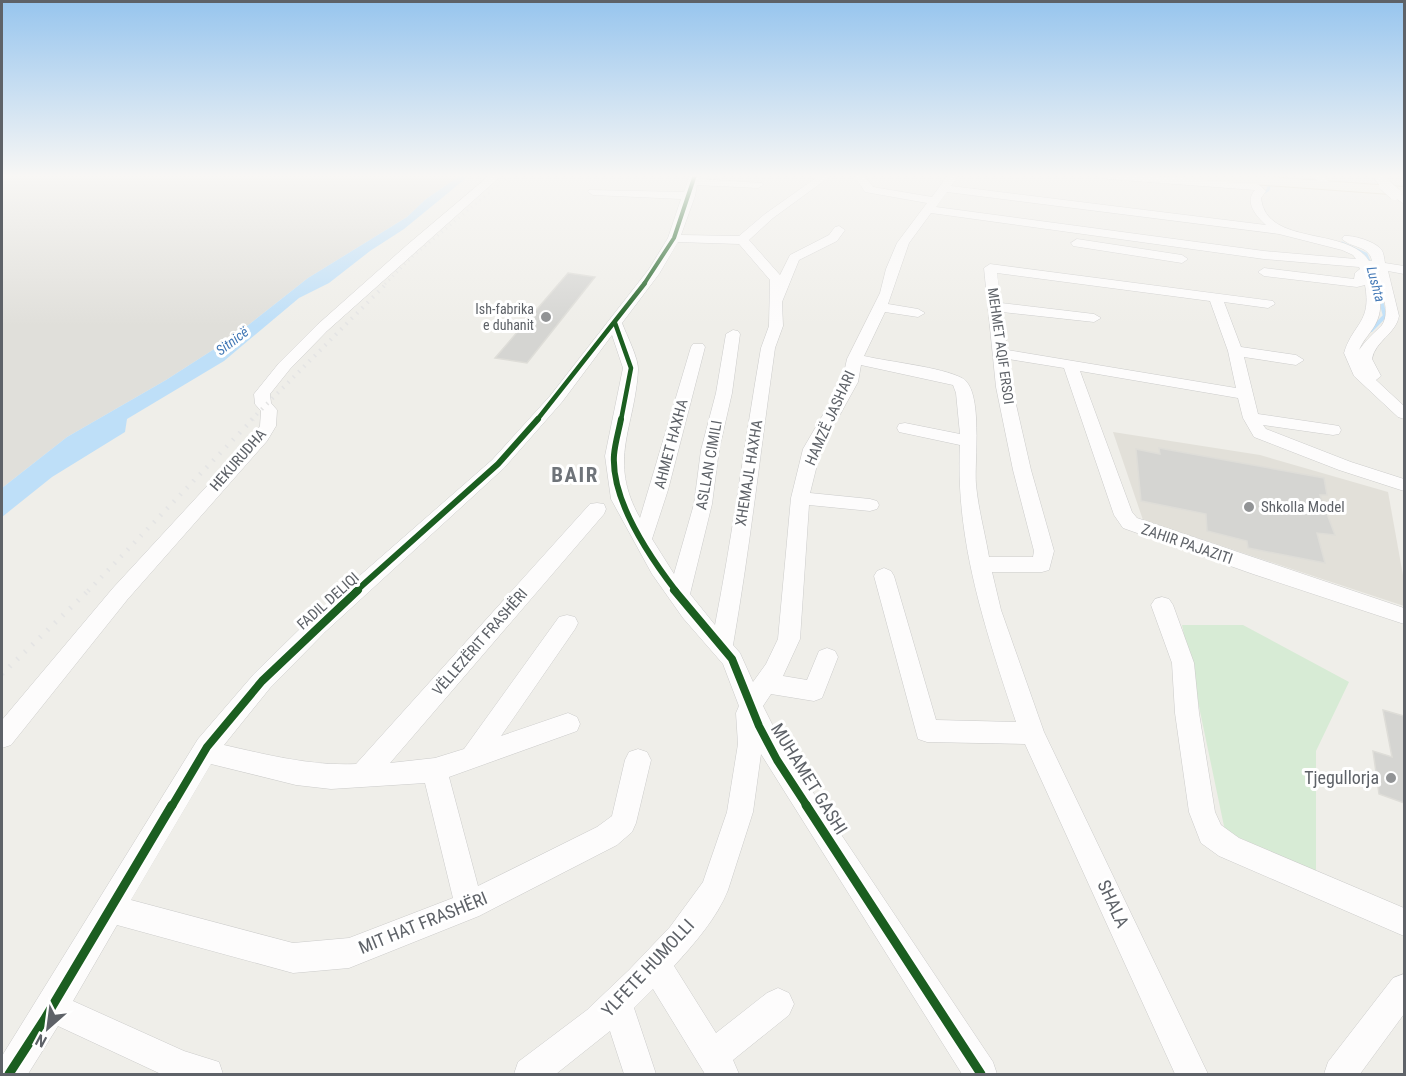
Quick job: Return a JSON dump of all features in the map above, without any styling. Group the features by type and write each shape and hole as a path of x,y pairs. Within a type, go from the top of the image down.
{"street":[{"name":"HEKURUDHA","path":"2,737 120,594 261,437 269,418 269,410 263,404 262,394 274,377 320,328 436,225"},
{"name":"FADIL DELIQI","path":"9,1074 204,751 262,681 317,626 498,464 556,399 615,323 654,271 678,225"},
{"path":"674,237 742,240 759,225"},
{"name":"HAMZË JASHARI","path":"754,694 775,670 789,639 800,498 812,449 850,382 855,359 887,293 892,269 903,243 917,225"},
{"path":"1075,225 1250,253 1404,270"},
{"path":"1218,225 1279,230 1344,245 1358,253 1369,267 1393,314 1391,322 1369,345 1365,356 1369,372 1404,404"},
{"path":"1274,225 1279,230"},
{"name":"XHEMAJL HAXHA","path":"775,302 794,258 833,238 839,230"},
{"path":"1264,272 1361,282 1361,273 1369,267 1377,252 1371,247 1329,233"},
{"name":"XHEMAJL HAXHA","path":"722,646 737,566 740,530 768,348 776,327 777,280 742,240"},
{"path":"1067,242 1182,259"},
{"path":"1369,267 1373,310 1368,325 1357,338 1351,353 1359,373 1404,414"},
{"name":"MEHMET AQIF ERSOI","path":"980,564 1042,565 1044,551 1022,470 1000,353 990,268 1268,304"},
{"path":"1216,298 1235,351 1256,426 1345,466 1404,485"},
{"path":"880,307 918,313"},
{"path":"996,307 1094,318"},
{"path":"1373,310 1393,314"},
{"name":"MUHAMET GASHI","path":"615,323 631,368 614,456 617,490 629,518 659,568 732,658 754,694 759,726 777,760 981,1074"},
{"name":"ASLLAN CIMILI","path":"679,595 703,504 710,450 724,393 733,334"},
{"name":"AHMET HAXHA","path":"642,540 659,490 698,347"},
{"path":"1235,351 1296,360"},
{"path":"1000,353 1032,357 1071,367 1247,395"},
{"name":"SHALA","path":"855,359 959,382 964,393 969,426 967,484 990,610 1032,733 1192,1074"},
{"name":"ZAHIR PAJAZITI","path":"1071,367 1123,515 1130,523 1404,616"},
{"path":"1256,426 1333,430"},
{"path":"905,428 968,441"},
{"path":"800,498 870,505"},
{"name":"VËLLEZËRIT FRASHËRI","path":"362,776 597,508"},
{"path":"884,576 927,731 1032,733"},
{"path":"1162,605 1183,663 1187,713 1197,782 1202,812 1211,834 1229,847 1404,922"},
{"path":"472,758 567,623"},
{"path":"754,694 814,691 827,657"},
{"name":"YLFETE HUMOLLI","path":"530,1074 598,1021 617,1003 680,937 714,890 728,854 740,812 750,744 754,694"},
{"path":"204,751 296,773 331,777 362,776 435,770 568,724"},
{"name":"MIT HAT FRASHËRI","path":"110,909 293,958 349,952 469,906 597,841 623,823 638,760"},
{"path":"435,770 469,906"},
{"path":"655,964 717,1065 744,1033 778,1004"},
{"path":"1340,1074 1404,988"},
{"path":"617,1003 640,1074"},
{"path":"51,1007 181,1067 207,1074"}],"shaded area":[{"path":"2,225 394,225 308,278 233,337 166,380 67,437 2,488"},
{"path":"1113,432 1260,455 1388,492 1404,581 1404,606 1143,520"}],"green space":[{"path":"1182,625 1243,625 1349,682 1316,751 1316,873 1225,831"}],"water":[{"name":"Sitnicë","path":"394,225 409,225 370,251 329,283 299,298 224,361 127,419 125,432 52,477 2,517 2,488 67,437 166,380 233,337 308,278"}],"building":[{"name":"Ish-fabrika e duhanit","path":"568,273 595,277 527,363 495,358"},
{"name":"Shkolla Model","path":"1159,448 1324,478 1327,495 1320,495 1335,535 1317,533 1325,563 1248,548 1247,541 1207,531 1206,514 1141,501 1136,449 1160,454"},
{"name":"Tjegullorja","path":"1383,710 1404,716 1404,803 1379,794 1373,751 1392,757"}],"waterway":[{"name":"Lushta","path":"1342,243 1366,254 1371,266"},
{"name":"Lushta","path":"1371,330 1385,316 1379,294"}],"railway":[{"path":"385,284 413,256 450,225"},
{"path":"251,420 387,283"},
{"path":"88,591 253,419"},
{"path":"2,674 88,591"}],"cycle path":[{"path":"9,1074 44,1020 207,747 262,681 317,626 498,464 556,399 654,271 674,238 678,225"},
{"path":"615,323 631,368 614,456 620,499 659,569 691,612 732,659 759,726 777,760 981,1074"}],"place":[{"name":"Ish-fabrika e duhanit","path":"546,317"},
{"name":"Shkolla Model","path":"1249,507"},
{"name":"Tjegullorja","path":"1391,778"}],"district":[{"name":"BAIR","path":"575,475"}]}
